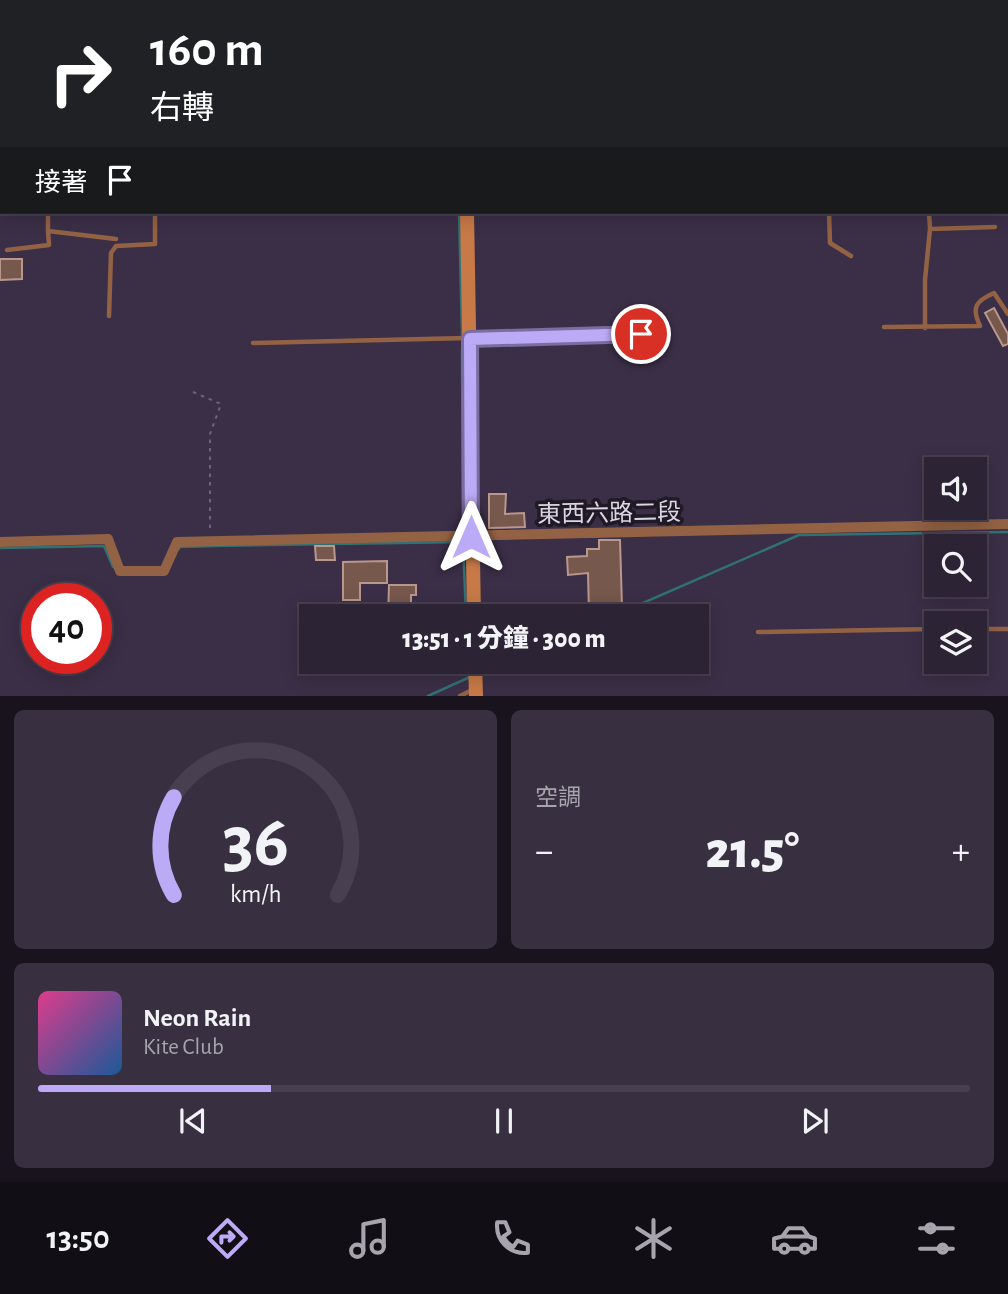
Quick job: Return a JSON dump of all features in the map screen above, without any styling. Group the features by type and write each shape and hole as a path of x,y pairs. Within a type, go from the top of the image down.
{"street":[{"path":"467,214 474,604"},
{"name":"東西六路二段","path":"0,542 108,539 120,571 164,571 177,542 1008,524"},
{"path":"475,674 476,692"}],"lane":[{"path":"7,250 50,245 48,214"},
{"path":"109,316 111,253 116,246 156,244 155,214"},
{"path":"829,214 830,243 851,256"},
{"path":"925,328 929,214"},
{"path":"930,229 995,227"},
{"path":"48,231 116,239"},
{"path":"884,327 980,326 975,308 983,298 994,293 1008,314"},
{"path":"253,343 641,334"},
{"path":"758,632 924,629"},
{"path":"987,629 1008,629"},
{"path":"460,695 476,692"}],"path":[{"path":"192,392 220,404 210,434 210,541"}],"building":[{"path":"0,259 22,259 22,279 0,280"},
{"path":"994,308 1008,334 1008,344 1003,346 985,313"},
{"path":"489,494 506,494 505,514 524,513 525,527 489,528"},
{"path":"599,540 620,540 622,604 589,604 588,573 568,575 567,557 587,556 587,549 599,549"},
{"path":"315,546 334,546 335,560 316,560"},
{"path":"387,561 387,583 360,583 360,600 343,600 343,562"},
{"path":"389,585 416,585 416,595 411,595 411,604 388,604"}],"waterway":[{"path":"459,214 462,336"},
{"path":"462,350 463,532"},
{"path":"641,604 799,535 1008,532"},
{"path":"463,542 466,604"},
{"path":"179,549 214,546 463,542"},
{"path":"0,548 104,546 113,567"},
{"path":"428,696 470,677"}],"route":[{"path":"471,537 470,339 641,334"}]}
